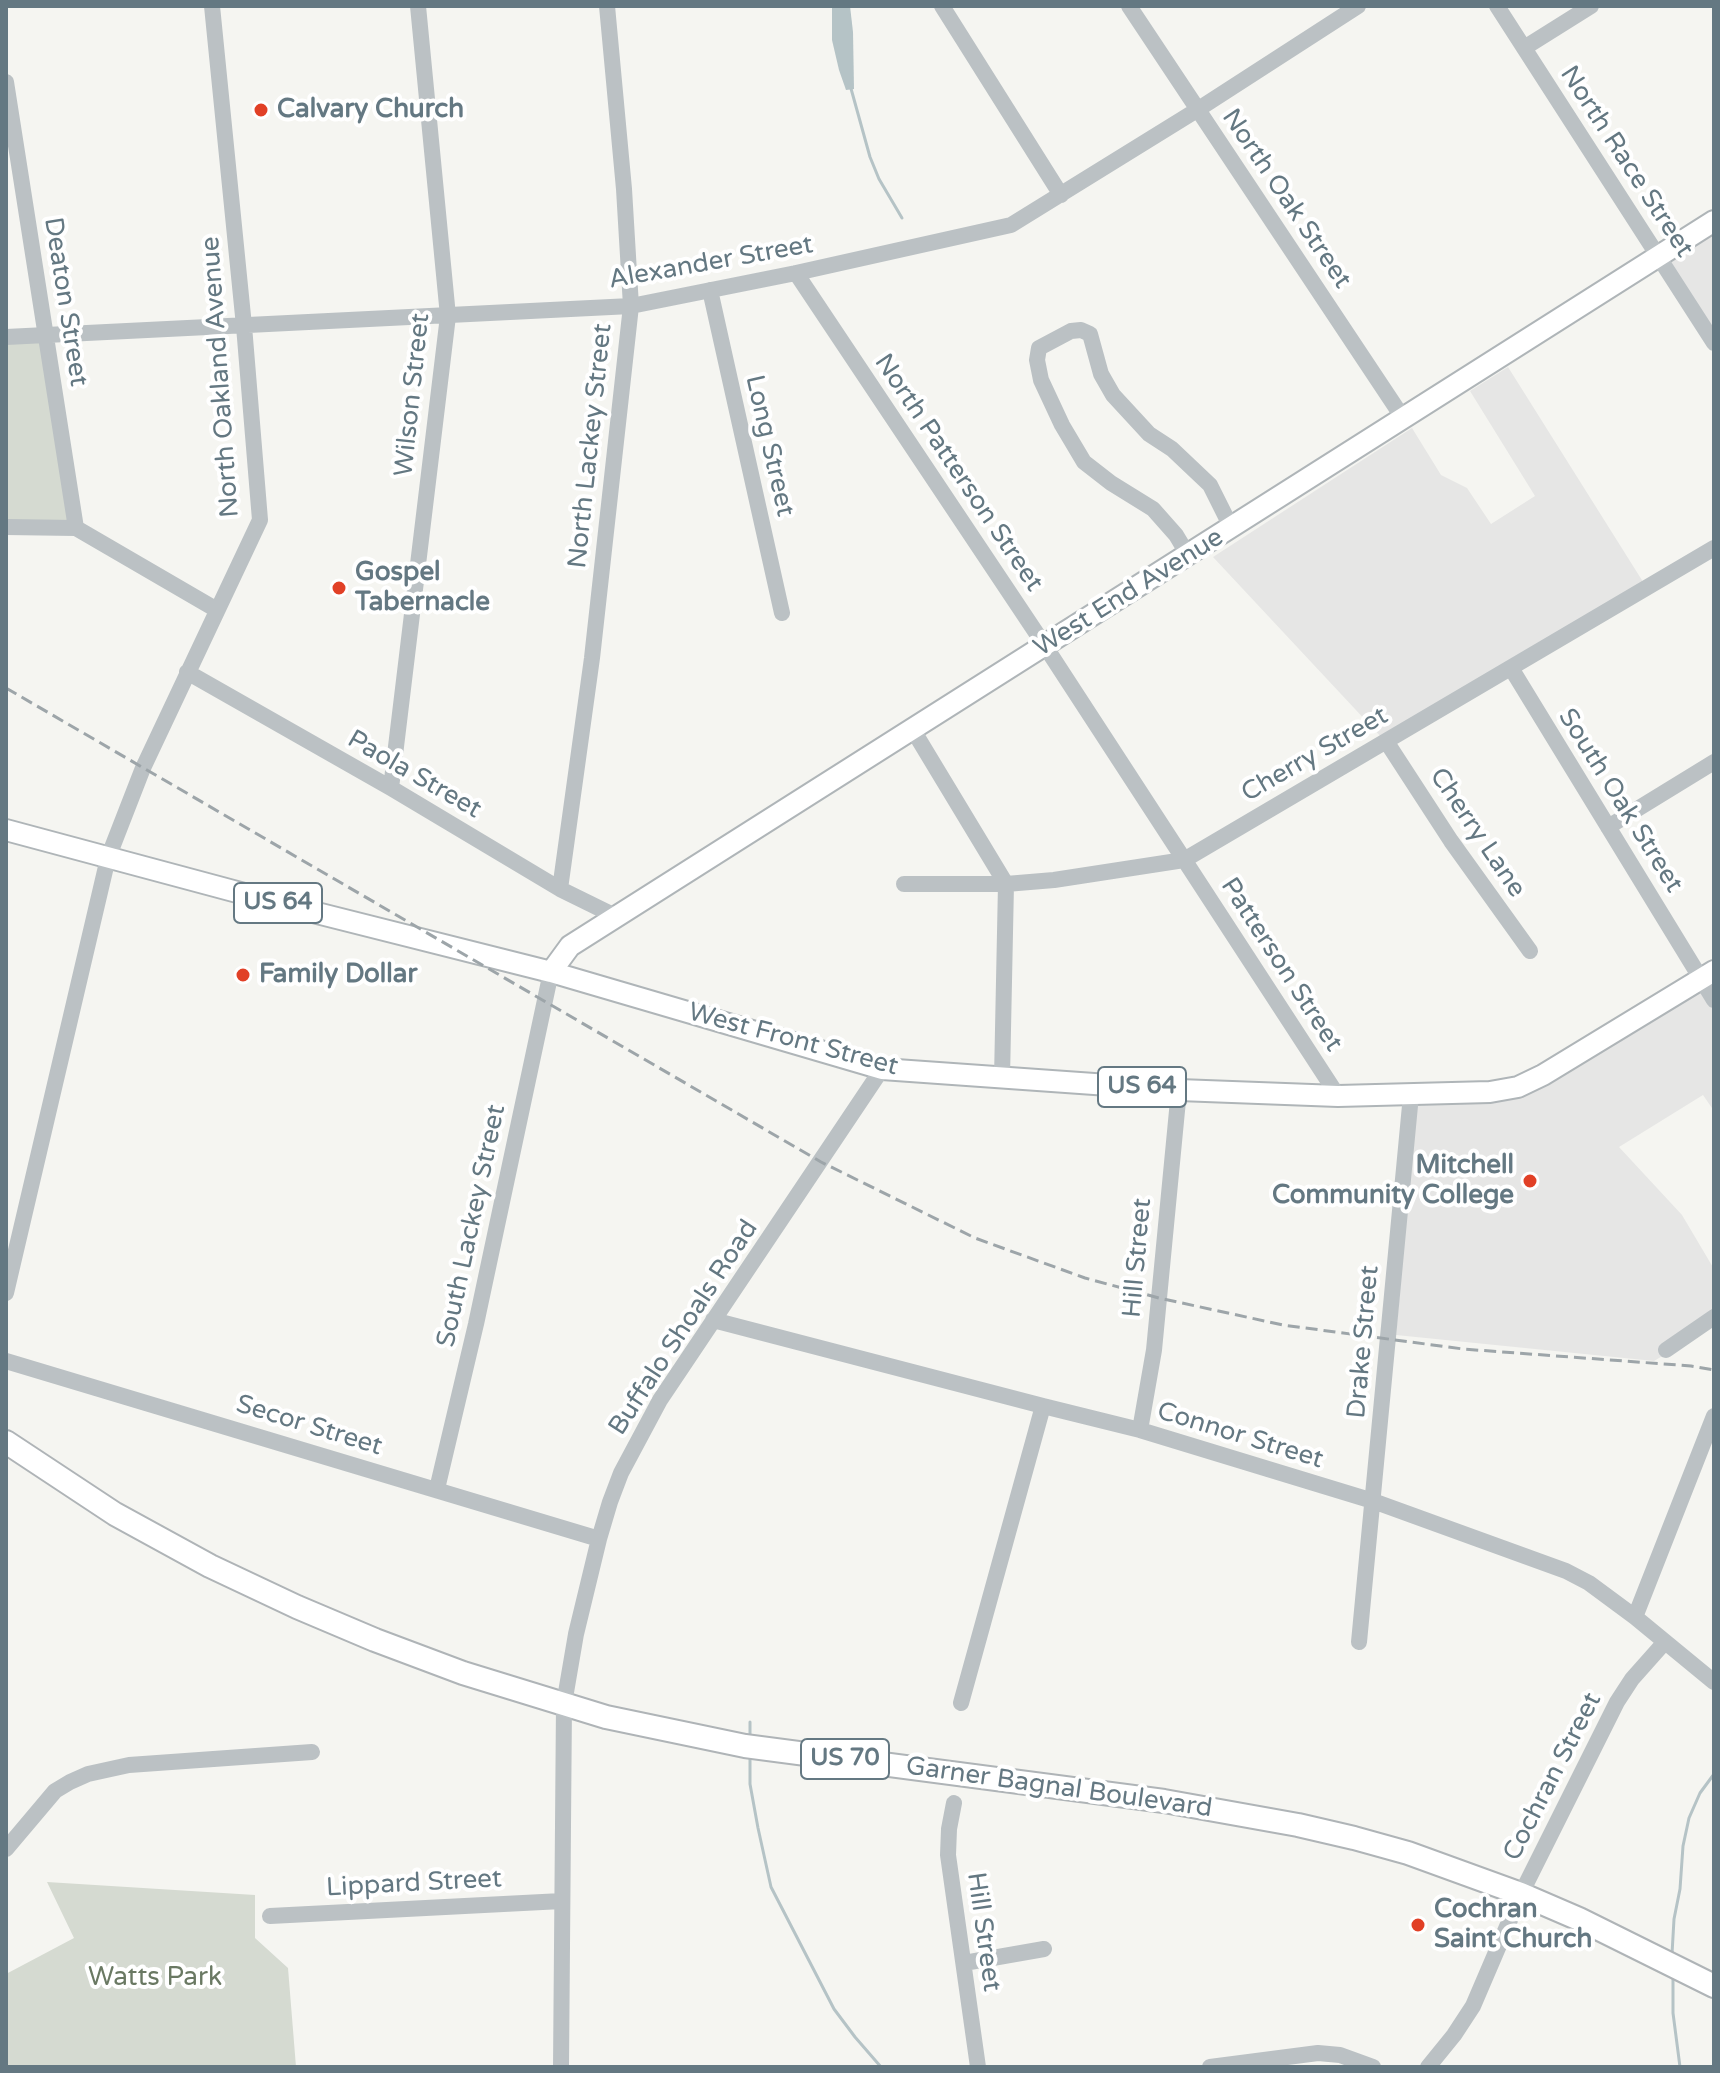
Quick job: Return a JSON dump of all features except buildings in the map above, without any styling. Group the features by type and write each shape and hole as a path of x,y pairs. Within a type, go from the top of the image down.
{"highway":[{"name":"Garner Bagnal Boulevard","path":"6,1442 115,1514 210,1566 375,1640 463,1673 606,1717 745,1746 1164,1801 1298,1825 1408,1853 1465,1872 1579,1919 1714,1986"}],"main road":[{"name":"West End Avenue","path":"551,972 570,946 1714,221"},
{"name":"West Front Street","path":"6,830 551,972 882,1069 1179,1090 1338,1096 1490,1092 1518,1087 1543,1075 1708,975"}],"street":[{"name":"North Oakland Avenue","path":"6,1293 108,858 143,768 260,520 212,6"},
{"name":"Wilson Street","path":"391,788 448,316 418,6"},
{"name":"North Lackey Street","path":"560,889 592,658 631,306 607,6"},
{"path":"942,6 1061,195"},
{"name":"North Oak Street","path":"1129,6 1403,418"},
{"name":"Alexander Street","path":"6,337 631,306 1011,225 1358,6"},
{"name":"North Race Street","path":"1497,6 1714,343"},
{"path":"1524,48 1591,6"},
{"name":"Deaton Street","path":"6,82 76,528"},
{"name":"North Patterson Street","path":"796,273 1184,860"},
{"name":"Long Street","path":"710,290 782,613"},
{"path":"1188,555 1176,535 1153,509 1084,462 1041,380 1037,360 1039,348 1071,331 1081,330 1090,334 1101,374 1113,395 1149,434 1172,449 1210,485 1231,527"},
{"path":"6,527 76,528 217,610"},
{"name":"Cherry Street","path":"904,884 1006,884 1054,880 1184,860 1714,548"},
{"name":"South Oak Street","path":"1511,668 1608,827 1708,975 1714,1000"},
{"name":"Paola Street","path":"187,672 560,889 617,917"},
{"path":"913,730 1006,884 1002,1078"},
{"name":"Cherry Lane","path":"1386,741 1451,841 1530,951"},
{"path":"1608,827 1714,762"},
{"name":"Patterson Street","path":"1184,860 1338,1096"},
{"name":"South Lackey Street","path":"437,1489 476,1324 551,972"},
{"name":"Buffalo Shoals Road","path":"561,2067 564,1704 576,1634 610,1502 621,1473 660,1400 882,1069"},
{"name":"Hill Street","path":"1140,1430 1154,1350 1179,1090"},
{"name":"Drake Street","path":"1359,1642 1411,1095"},
{"path":"1666,1350 1714,1317"},
{"name":"Connor Street","path":"713,1320 1140,1430 1373,1501 1566,1571 1589,1583 1714,1682"},
{"name":"Secor Street","path":"6,1361 599,1539"},
{"path":"961,1703 1043,1406"},
{"path":"1635,1617 1714,1416"},
{"name":"Cochran Street","path":"1428,2067 1473,2006 1521,1894 1617,1702 1632,1679 1664,1643"},
{"path":"6,1849 55,1791 88,1774 129,1765 312,1752"},
{"name":"Hill Street","path":"954,1803 948,1855 978,2067"},
{"name":"Lippard Street","path":"270,1916 562,1901"},
{"path":"964,1963 1044,1949"},
{"path":"1210,2067 1318,2053 1340,2055 1373,2067"}],"shaded area":[{"path":"832,6 850,6 854,89 846,90 839,70 832,40"},
{"path":"1714,233 1714,334 1668,261"},
{"path":"1508,367 1645,585 1383,739 1213,557 1412,428 1441,475 1467,488 1491,524 1535,496 1470,391"},
{"name":"Mitchell Community College","path":"1700,987 1714,1010 1714,1111 1703,1095 1619,1147 1682,1215 1714,1269 1714,1325 1654,1361 1396,1335 1416,1105 1473,1100"}],"green space":[{"path":"46,335 76,528 6,527 6,337"},
{"name":"Watts Park","path":"47,1882 255,1895 255,1938 288,1968 296,2067 6,2067 6,1974 74,1938"}],"waterway":[{"path":"850,85 870,157 902,218"},
{"path":"750,1722 750,1738"},
{"path":"750,1757 750,1784 771,1887 834,2009 881,2067"},
{"path":"1672,1954 1683,1846 1689,1818 1700,1793 1714,1774"},
{"path":"1673,1977 1673,2013 1680,2067"}],"railway":[{"path":"6,688 821,1162 975,1238 1085,1278 1283,1325 1463,1349 1714,1370"}],"place":[{"name":"Calvary Church","path":"261,110"},
{"name":"Gospel Tabernacle","path":"339,588"},
{"name":"Family Dollar","path":"243,975"},
{"name":"Mitchell Community College","path":"1530,1181"},
{"name":"Cochran Saint Church","path":"1418,1925"}]}
